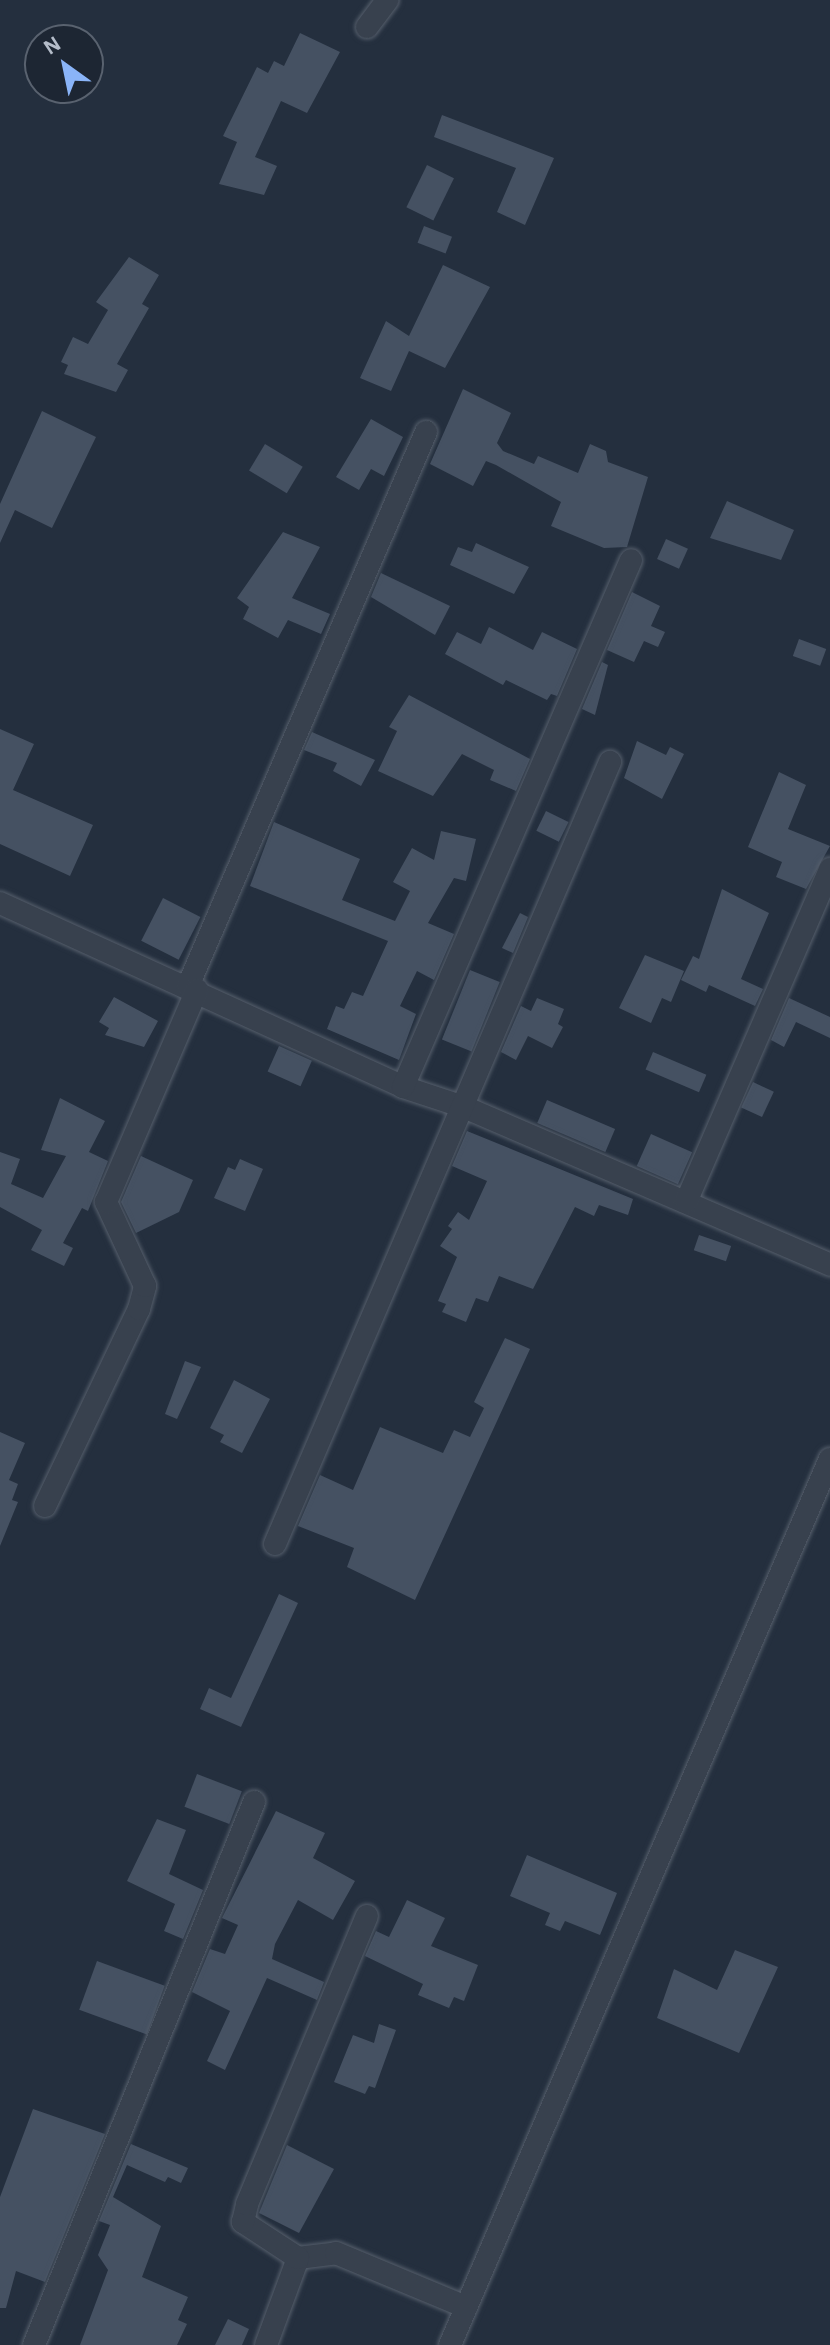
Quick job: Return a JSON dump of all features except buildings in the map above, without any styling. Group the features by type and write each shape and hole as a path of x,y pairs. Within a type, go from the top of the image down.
{"street":[{"path":"367,27 387,0"},
{"path":"45,1506 139,1309 145,1286 106,1202 192,988 426,432"},
{"path":"403,1087 631,560"},
{"path":"275,1544 610,762"},
{"path":"686,1202 830,869"},
{"path":"0,903 192,988 403,1087 464,1107 830,1265"},
{"path":"450,2345 830,1459"},
{"path":"34,2345 254,1802"},
{"path":"367,1916 243,2222 298,2258 336,2253 466,2307"},
{"path":"266,2345 298,2258"}]}
